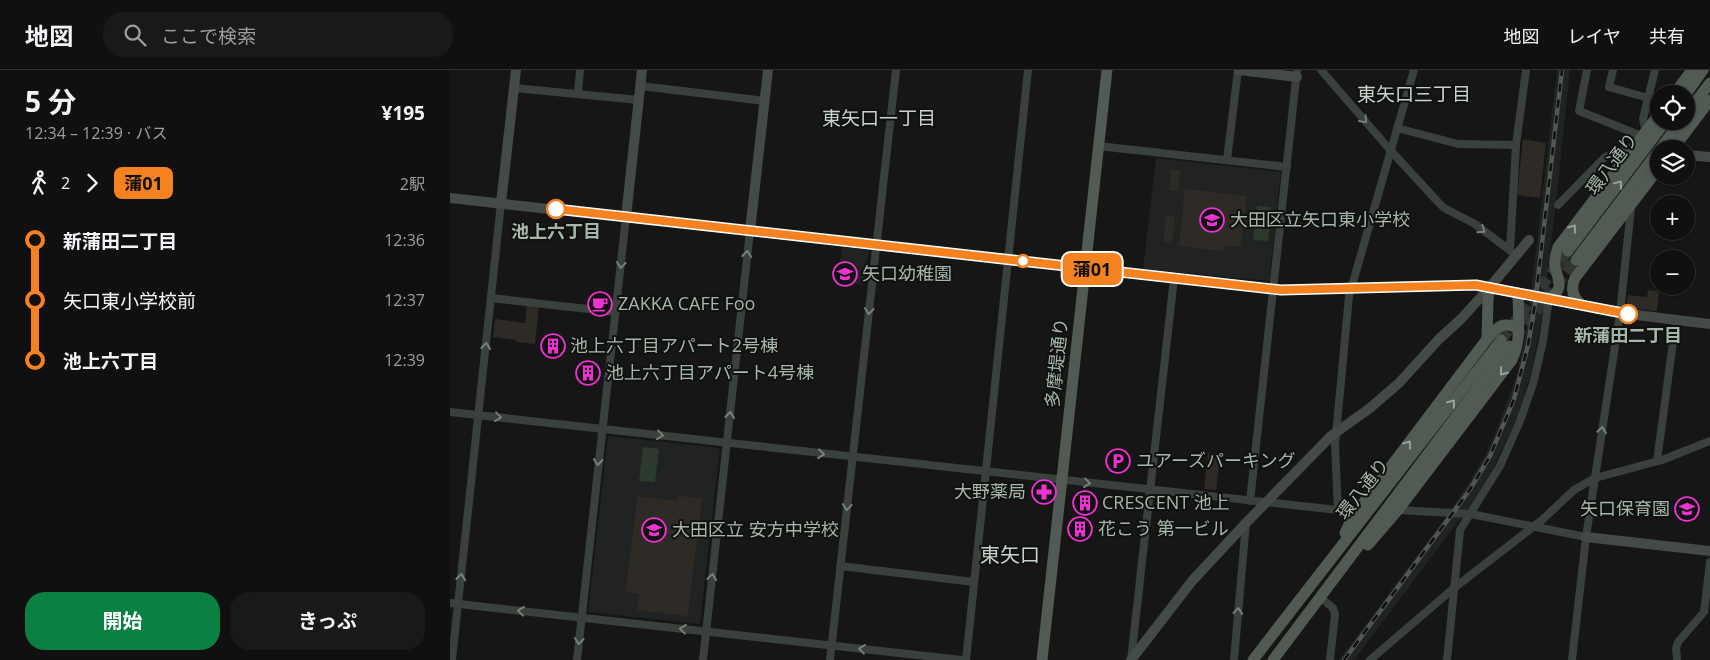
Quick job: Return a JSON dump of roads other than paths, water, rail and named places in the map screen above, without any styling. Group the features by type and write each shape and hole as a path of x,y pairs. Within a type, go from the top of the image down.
{"main road":[{"name":"多摩堤通り","path":"1042,660 1107,70"},
{"path":"1681,85 1692,70"},
{"path":"1692,85 1703,70"},
{"path":"1695,102 1710,83"},
{"path":"1680,140 1710,100"},
{"path":"1549,298 1555,294 1558,288 1559,281 1554,264 1558,247 1650,126"},
{"name":"環八通り","path":"1666,140 1674,130"},
{"name":"環八通り","path":"1650,144 1572,255 1650,160"},
{"path":"1582,305 1574,297 1572,289 1575,278 1650,180"},
{"path":"1556,271 1567,276 1572,276 1580,271"},
{"path":"1488,339 1488,299 1490,288"},
{"path":"1344,566 1361,552 1398,510 1512,360 1517,349 1518,292"},
{"path":"1333,556 1352,518 1488,339 1498,327 1504,324 1518,328"},
{"name":"環八通り","path":"1253,660 1333,556 1505,343 1321,598 1273,660"}],"street":[{"path":"452,660 454,604 478,415 516,70"},
{"path":"578,94 580,70"},
{"path":"577,660 642,70"},
{"path":"703,660 768,70"},
{"path":"830,660 896,70"},
{"path":"454,604 964,660 974,582 1028,70"},
{"path":"1227,160 1238,70 1297,73 1250,501"},
{"path":"1321,70 1391,151 1444,208 1474,224 1513,252"},
{"path":"1338,510 1335,446 1351,288 1414,70"},
{"path":"1513,252 1516,145 1526,70"},
{"path":"1587,70 1579,111 1644,134 1643,119 1655,70"},
{"path":"1613,70 1609,87 1648,98"},
{"path":"640,86 765,101"},
{"path":"514,88 639,100"},
{"path":"1397,128 1458,144 1516,145"},
{"path":"1098,146 1287,167"},
{"path":"1558,205 1604,158 1612,153 1624,150 1630,152"},
{"path":"1695,156 1710,157"},
{"path":"450,198 1273,289 1476,285 1620,313 1710,324"},
{"path":"1572,660 1586,537 1620,313 1630,206"},
{"path":"1131,660 1192,581 1246,522 1324,442 1370,408 1399,382 1490,288 1513,252 1529,240"},
{"path":"1131,660 1174,278"},
{"path":"491,298 615,312"},
{"path":"1447,660 1460,530 1500,466 1520,421 1533,384 1543,341 1549,298"},
{"path":"1657,461 1676,320"},
{"path":"450,412 1338,510 1352,518"},
{"path":"1370,660 1454,588 1533,527 1574,490 1595,478 1657,461 1710,441"},
{"path":"1398,510 1471,514 1586,537 1710,551"},
{"path":"1234,660 1246,522"},
{"path":"1678,660 1676,648 1678,642 1704,612 1710,562"},
{"path":"840,566 974,582"},
{"path":"1321,598 1333,608 1335,614 1330,660"}],"tunnel":[{"path":"1501,340 1568,251"},
{"path":"1515,337 1576,260"}],"railway":[{"path":"1344,660 1469,491 1490,456 1514,399 1528,345 1535,304 1562,70"}],"place":[{"name":"池上六丁目","path":"556,209"},
{"name":"大田区立矢口東小学校","path":"1212,220"},
{"name":"矢口幼稚園","path":"845,274"},
{"name":"ZAKKA CAFE Foo","path":"600,304"},
{"name":"新蒲田二丁目","path":"1628,314"},
{"name":"池上六丁目アパート2号棟","path":"553,346"},
{"name":"池上六丁目アパート4号棟","path":"588,373"},
{"name":"ユアーズパーキング","path":"1118,461"},
{"name":"大野薬局","path":"1044,492"},
{"name":"CRESCENT 池上","path":"1085,503"},
{"name":"矢口保育園","path":"1687,509"},
{"name":"花こう 第一ビル","path":"1080,529"},
{"name":"大田区立 安方中学校","path":"654,530"}],"district":[{"name":"東矢口三丁目","path":"1414,94"},
{"name":"東矢口一丁目","path":"879,118"},
{"name":"東矢口","path":"1010,555"}]}
